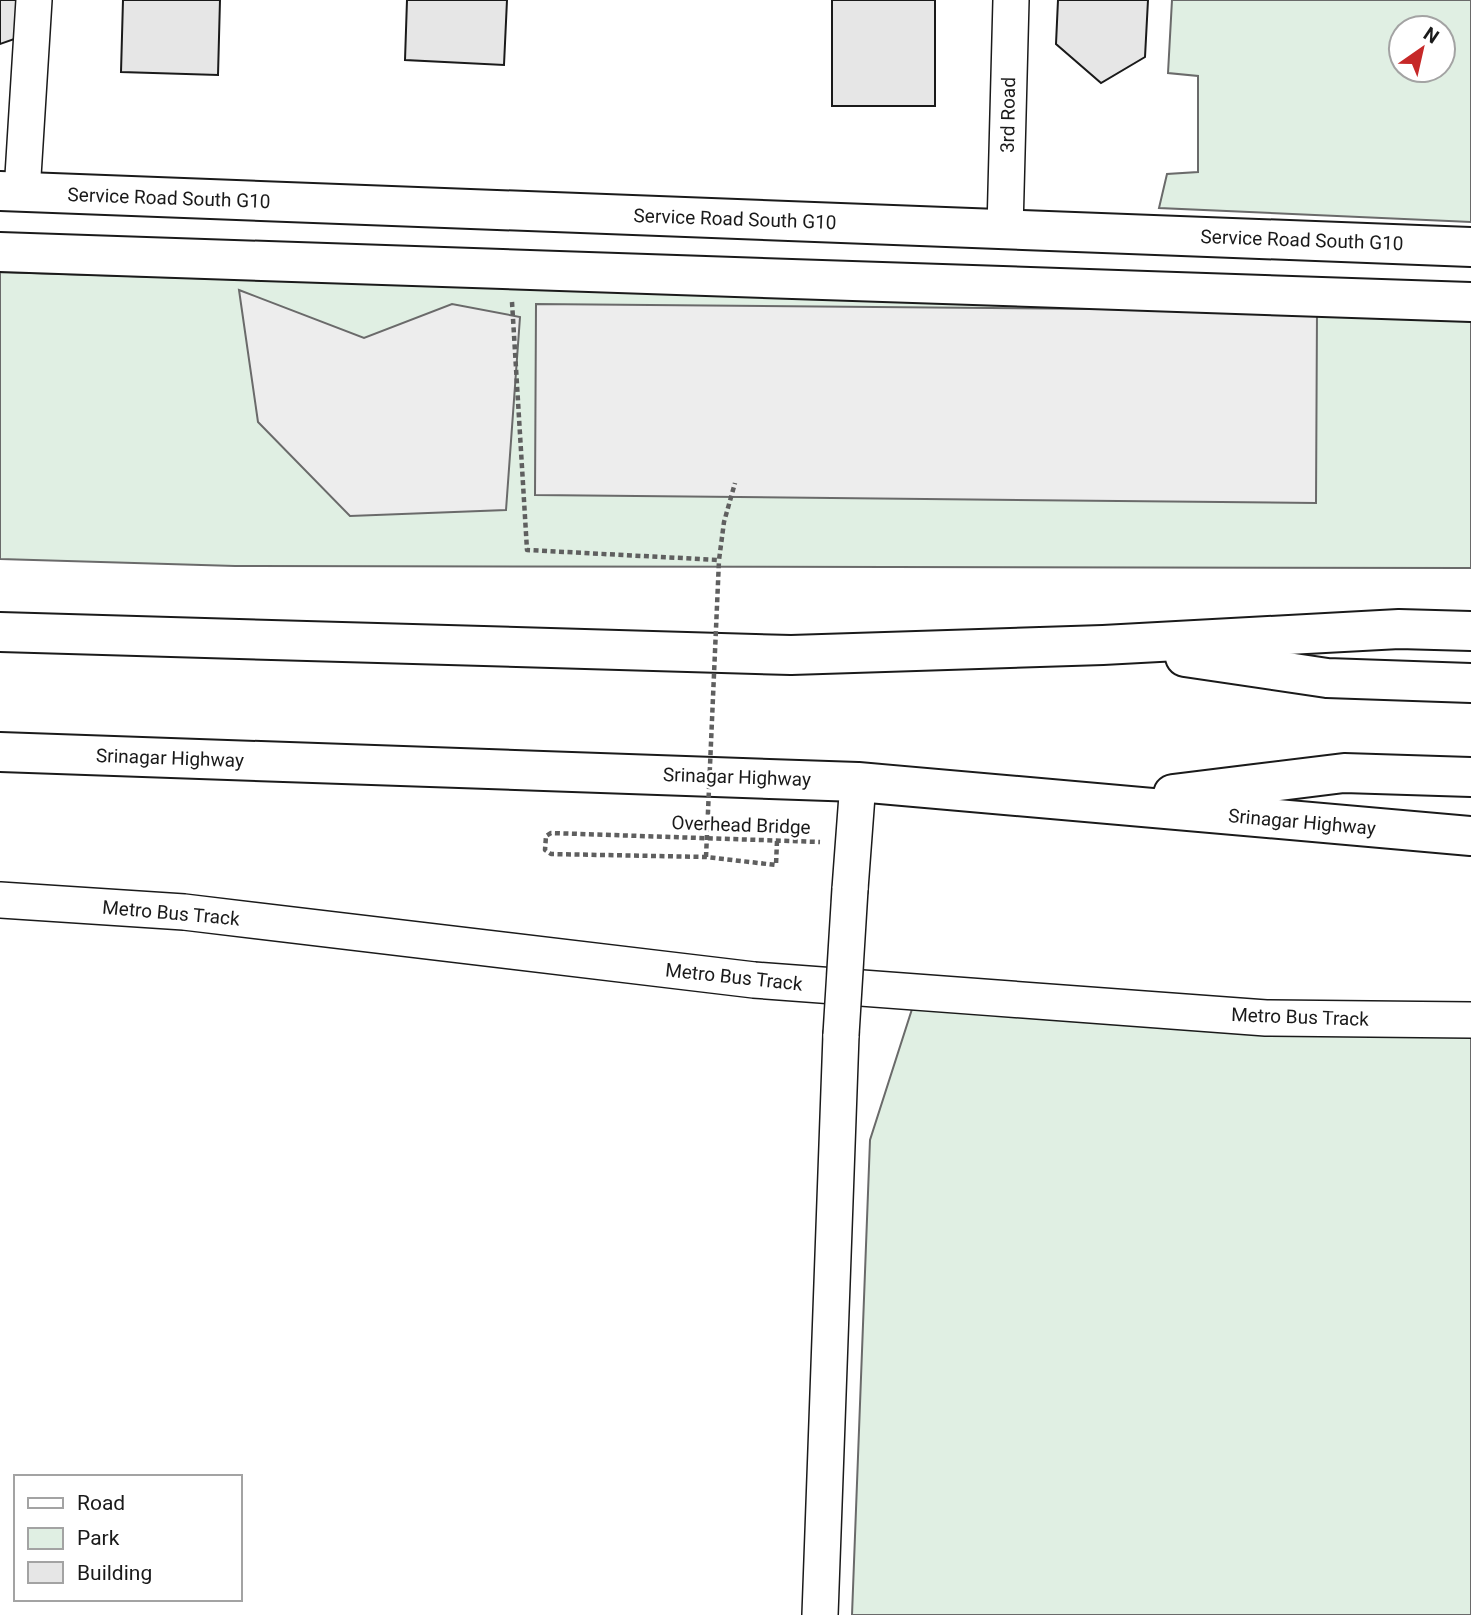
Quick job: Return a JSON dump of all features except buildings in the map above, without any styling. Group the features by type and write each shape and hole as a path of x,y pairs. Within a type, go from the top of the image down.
{"main road":[{"name":"Service Road South G10","path":"11,192 1471,247"},
{"path":"0,252 1471,302"},
{"path":"0,632 791,655 1103,645 1399,629 1471,631"},
{"path":"1103,645 1327,678 1471,683"},
{"name":"Srinagar Highway","path":"0,752 858,782 1471,836"},
{"path":"1096,804 1344,773 1471,777"}],"street":[{"path":"11,192 34,0"},
{"name":"3rd Road","path":"1005,229 1011,0"},
{"path":"821,1615 841,1035 858,782"},
{"name":"Metro Bus Track","path":"0,900 184,912 767,981 1266,1018 1471,1020"}],"path":[{"path":"510,269 527,551 719,560"},
{"path":"735,483 724,522 719,560 706,858 776,864 777,841"},
{"name":"Overhead Bridge","path":"706,858 551,854 545,850 546,836 551,833 628,834 853,843"}],"green space":[{"path":"1172,0 1471,0 1471,222 1159,208 1167,174 1198,172 1198,76 1168,73"},
{"path":"0,272 1471,318 1471,568 235,566 0,559"},
{"path":"913,1006 1471,1019 1471,1615 852,1615 870,1140"}],"shaded area":[{"path":"239,290 364,338 452,304 520,317 506,510 350,516 258,422"},
{"path":"536,304 1317,311 1316,503 535,495"}]}
